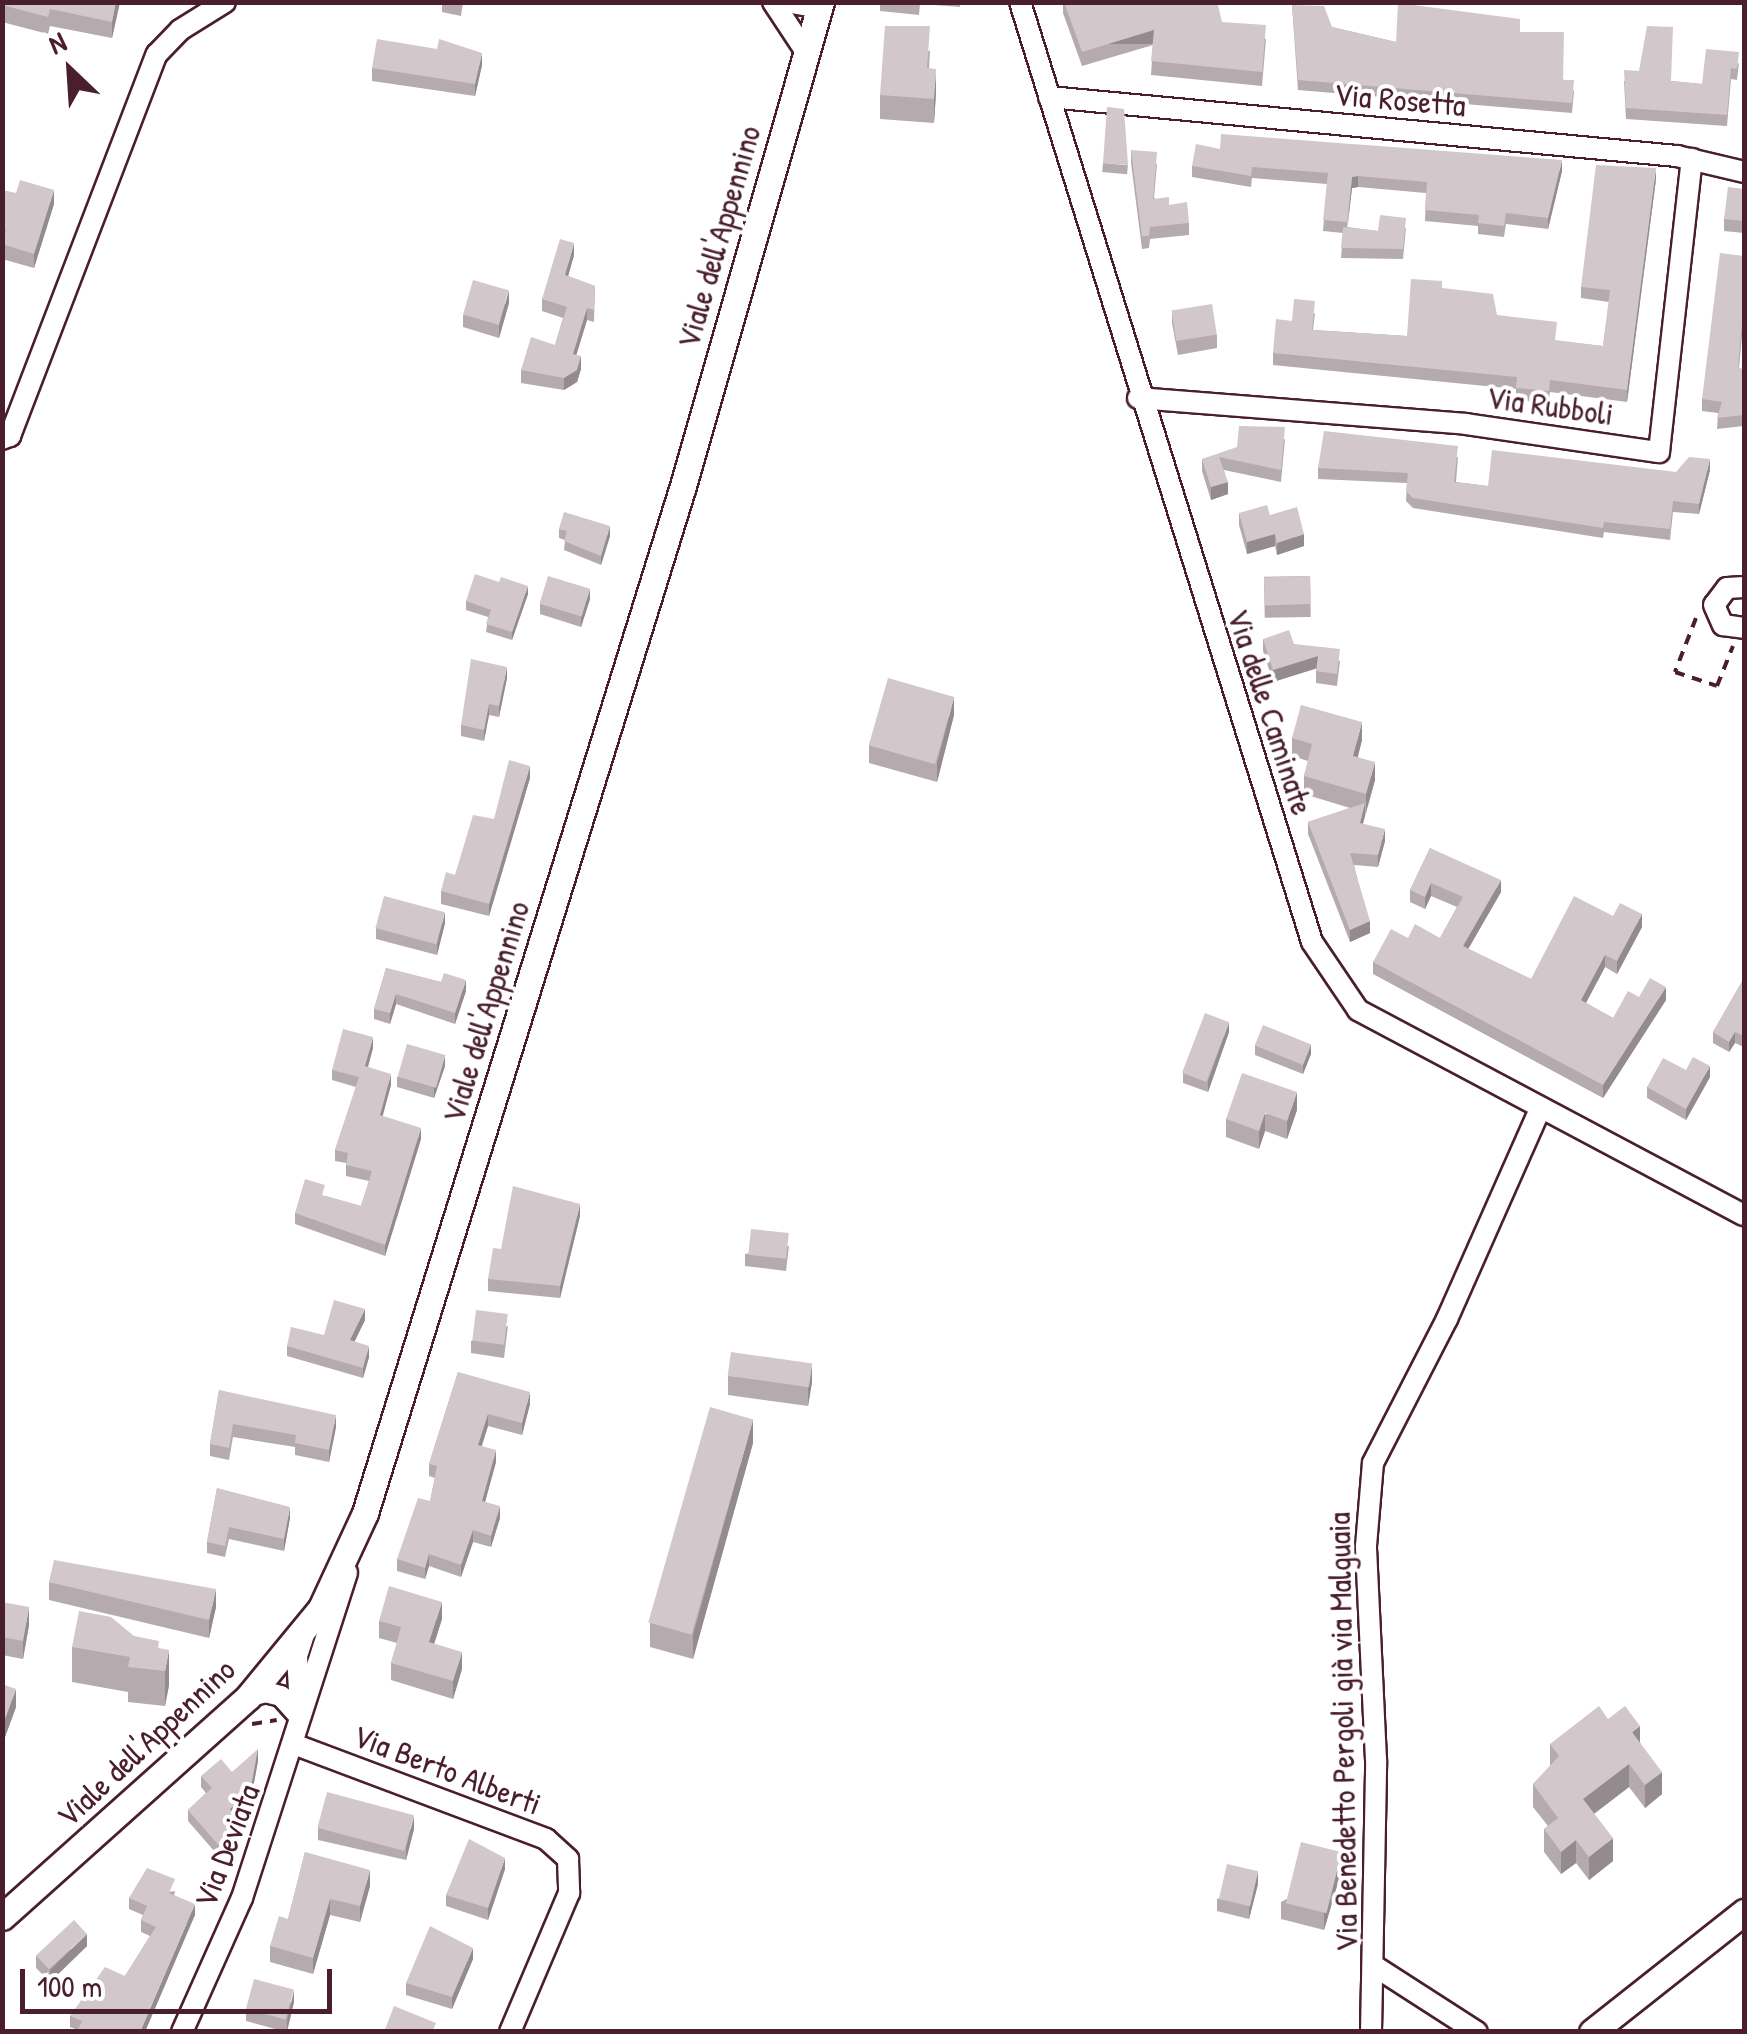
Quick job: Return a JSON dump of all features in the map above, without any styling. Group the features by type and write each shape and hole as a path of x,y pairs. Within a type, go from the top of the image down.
{"main road":[{"name":"Viale dell'Appennino","path":"2,1916 248,1697 302,1634 365,1513 683,486 821,5"},
{"path":"1592,2032 1744,1912"}],"street":[{"path":"2,440 10,436 156,54 180,30 225,2"},
{"path":"774,2 806,52"},
{"path":"786,2 821,5"},
{"name":"Via delle Caminate","path":"1020,2 1138,398 1312,942 1358,1010 1744,1215"},
{"name":"Via Rosetta","path":"1049,98 1692,159 1744,172"},
{"name":"Via Rubboli","path":"1138,398 1466,424 1659,452 1692,159"},
{"path":"1742,628 1718,620 1716,598 1727,588 1744,586"},
{"name":"Via Benedetto Pergoli già via Malguaia","path":"1372,2032 1376,1967 1376,1760 1366,1546 1373,1462 1447,1320 1540,1108"},
{"name":"Via Deviata","path":"182,2032 242,1898 365,1513"},
{"path":"302,1634 316,1638 321,1659"},
{"name":"Via Deviata","path":"298,1732 302,1634"},
{"path":"248,1697 265,1692 281,1696 298,1732"},
{"name":"Via Berto Alberti","path":"298,1732 546,1839 568,1859 569,1893 510,2032"},
{"path":"1376,1967 1477,2032"}],"path":[{"path":"1716,598 1700,607 1675,672 1718,686 1742,628"}],"building":[{"path":"2,2 116,2 112,22 50,9 48,17"},
{"path":"1064,2 1218,5 1222,22 1266,25 1262,72 1151,61 1154,30 1082,52"},
{"path":"1398,3 1520,19 1520,32 1564,32 1563,80 1574,80 1572,103 1298,80 1292,5 1324,6 1332,27 1396,42"},
{"path":"885,26 930,26 927,68 936,69 934,99 880,95"},
{"path":"1647,26 1673,27 1671,81 1702,84 1706,49 1739,52 1737,69 1731,68 1727,115 1626,108 1624,70 1639,71"},
{"path":"377,39 437,49 439,39 482,53 475,84 372,68"},
{"path":"1107,107 1124,109 1128,165 1103,163"},
{"path":"1221,134 1562,160 1548,218 1506,213 1504,226 1478,223 1479,215 1425,210 1427,182 1358,176 1352,177 1347,222 1323,220 1328,173 1252,167 1251,176 1192,166 1196,144 1220,149"},
{"path":"1131,150 1157,152 1153,199 1169,197 1169,205 1187,202 1189,223 1150,227 1149,236 1142,236"},
{"path":"1596,165 1656,168 1627,390 1550,380 1549,391 1516,388 1517,377 1273,353 1276,319 1292,321 1294,299 1315,301 1312,330 1407,336 1411,279 1442,281 1442,288 1493,294 1497,315 1557,322 1555,340 1603,346 1610,290 1581,287"},
{"path":"20,180 54,190 34,254 2,244 6,229 2,228 2,190 16,193"},
{"path":"1728,187 1744,189 1744,221 1724,219"},
{"path":"1380,215 1406,218 1403,249 1341,248 1343,227 1378,231"},
{"path":"560,239 574,243 565,275 595,286 594,310 587,308 573,354 581,356 577,370 564,378 521,370 531,337 555,345 567,307 542,299"},
{"path":"1720,253 1744,256 1738,367 1744,370 1744,415 1717,418 1722,402 1702,399"},
{"path":"473,280 509,290 499,325 463,315"},
{"path":"1212,304 1217,335 1176,341 1172,310"},
{"path":"1239,426 1285,427 1281,470 1219,457 1228,482 1211,487 1202,459 1237,447"},
{"path":"1324,431 1458,446 1454,482 1488,486 1492,450 1676,472 1689,457 1710,459 1699,504 1673,501 1670,529 1604,522 1603,528 1413,498 1406,491 1408,473 1318,468"},
{"path":"1267,505 1270,515 1297,507 1304,534 1277,543 1275,534 1247,542 1239,513"},
{"path":"564,512 610,526 601,556 564,541 567,531 559,529"},
{"path":"475,574 528,586 512,632 486,624 491,610 466,601"},
{"path":"548,576 590,589 582,617 540,604"},
{"path":"1310,576 1311,604 1265,606 1264,578"},
{"path":"1289,630 1294,644 1340,649 1337,674 1316,671 1318,656 1273,670 1263,639"},
{"path":"471,659 507,667 499,706 489,704 484,730 461,725"},
{"path":"888,678 954,697 935,764 869,745"},
{"path":"1301,705 1362,722 1353,756 1375,762 1366,794 1304,776 1312,744 1292,738"},
{"path":"509,760 530,766 489,904 441,891 446,872 455,875 473,815 494,819"},
{"path":"1365,803 1360,823 1385,829 1378,855 1350,853 1370,921 1350,930 1308,822"},
{"path":"1430,848 1501,880 1463,946 1531,979 1574,896 1613,916 1620,903 1642,914 1617,961 1605,955 1581,1000 1613,1018 1628,991 1639,997 1650,978 1666,987 1603,1085 1373,962 1391,929 1408,938 1415,924 1440,938 1463,897 1431,883 1425,897 1410,890"},
{"path":"384,896 445,912 436,944 375,928"},
{"path":"386,968 441,982 444,973 466,980 455,1013 396,994 390,1013 374,1009"},
{"path":"1744,978 1744,1036 1735,1032 1729,1042 1713,1032"},
{"path":"1205,1013 1229,1022 1206,1082 1182,1073"},
{"path":"1263,1025 1311,1044 1303,1065 1255,1045"},
{"path":"343,1029 373,1037 365,1066 391,1074 380,1115 421,1128 385,1245 295,1213 305,1179 325,1185 322,1195 361,1206 372,1171 346,1165 348,1153 335,1150 359,1077 332,1070"},
{"path":"407,1044 445,1055 436,1088 398,1077"},
{"path":"1693,1057 1710,1066 1686,1109 1647,1087 1663,1058 1686,1070"},
{"path":"1242,1073 1297,1092 1287,1121 1265,1113 1259,1131 1226,1119"},
{"path":"513,1186 580,1204 560,1286 488,1279 493,1248 501,1249"},
{"path":"751,1229 789,1233 786,1259 748,1255"},
{"path":"334,1300 365,1309 350,1340 369,1346 363,1368 287,1346 291,1327 324,1335"},
{"path":"476,1310 508,1314 504,1345 472,1341"},
{"path":"731,1352 812,1363 809,1387 728,1376"},
{"path":"458,1372 530,1392 522,1423 488,1414 478,1445 496,1450 482,1501 500,1506 491,1536 473,1530 461,1565 429,1554 425,1568 397,1559 418,1498 430,1501 437,1466 429,1464"},
{"path":"219,1390 336,1415 329,1450 295,1443 296,1435 233,1424 229,1448 210,1444"},
{"path":"710,1407 753,1419 692,1635 648,1622"},
{"path":"217,1488 290,1507 284,1539 229,1527 225,1546 207,1542"},
{"path":"54,1560 216,1589 209,1620 49,1582"},
{"path":"389,1586 442,1602 429,1642 462,1652 453,1681 391,1663 401,1627 379,1621"},
{"path":"2,1602 29,1607 23,1641 2,1637"},
{"path":"79,1611 111,1617 134,1636 159,1641 158,1648 169,1650 165,1671 128,1667 130,1657 72,1647"},
{"path":"2,1684 16,1689 5,1719 2,1718"},
{"path":"1599,1706 1608,1719 1625,1706 1640,1726 1632,1732 1662,1772 1645,1785 1629,1764 1583,1799 1613,1838 1589,1857 1576,1840 1561,1852 1544,1829 1558,1818 1533,1784 1559,1756 1550,1744"},
{"path":"258,1749 250,1792 230,1809 235,1815 221,1848 188,1810 212,1788 201,1776 221,1759 232,1772"},
{"path":"327,1792 414,1815 404,1851 317,1828"},
{"path":"469,1839 505,1858 488,1908 446,1895"},
{"path":"1301,1842 1342,1852 1327,1913 1286,1903"},
{"path":"305,1852 370,1870 360,1906 330,1899 313,1958 270,1946 279,1916 288,1919"},
{"path":"1227,1864 1258,1871 1250,1906 1219,1899"},
{"path":"147,1868 175,1879 169,1893 195,1904 140,2032 77,2032 82,2021 70,2016 105,1967 125,1976 156,1927 141,1920 147,1906 129,1898"},
{"path":"74,1920 87,1934 49,1969 36,1955"},
{"path":"430,1926 473,1948 452,1997 406,1983"},
{"path":"254,1979 294,1990 286,2020 246,2009"},
{"path":"394,2006 436,2023 432,2032 384,2032"}]}
